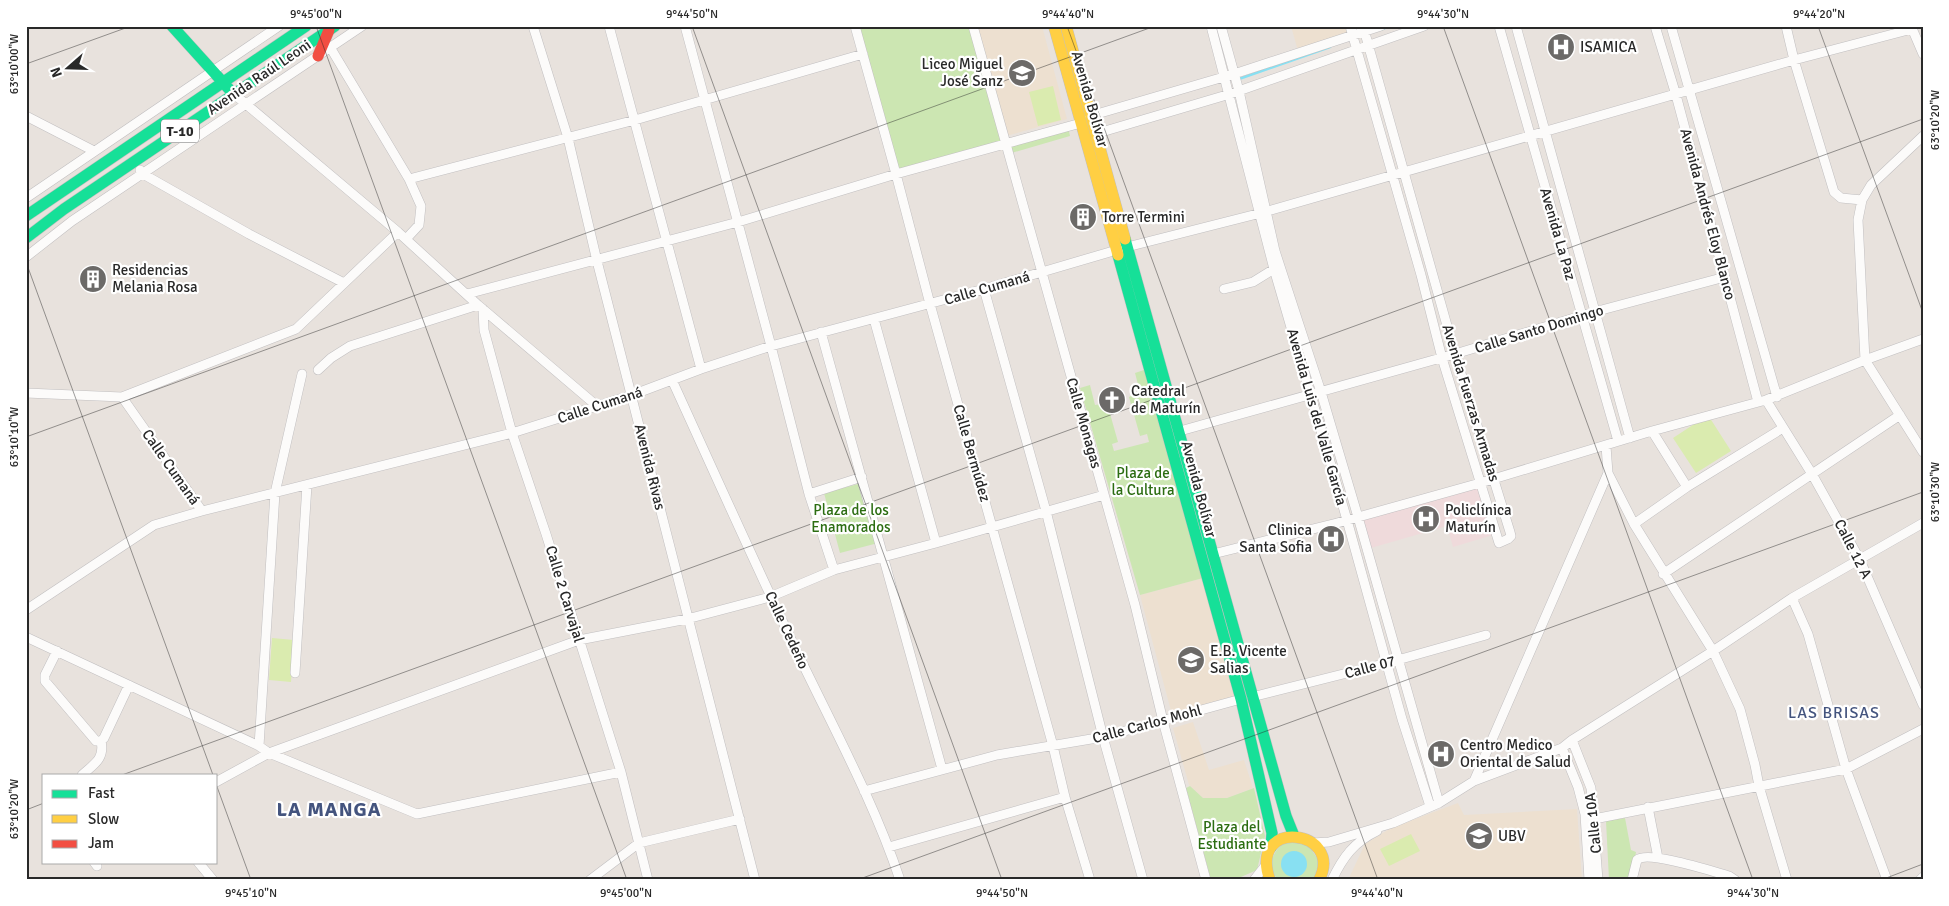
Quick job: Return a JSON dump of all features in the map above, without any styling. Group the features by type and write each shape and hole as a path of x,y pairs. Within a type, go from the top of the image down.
{"main road":[{"path":"172,26 234,94"},
{"name":"Avenida Bolívar","path":"1054,26 1085,119 1247,698 1294,836"},
{"name":"Avenida Bolívar","path":"1066,26 1085,119"},
{"name":"Avenida Raúl Leoni","path":"26,216 301,28"},
{"name":"T-10","path":"318,56 332,28"},
{"name":"Avenida Raúl Leoni","path":"26,238 64,209 332,28"},
{"name":"Avenida Bolívar","path":"1122,249 1180,431 1213,554 1247,698 1272,834 1271,847"},
{"path":"1270,880 1265,866 1268,852 1278,840 1294,836 1304,838 1313,843 1319,850 1323,867 1319,880"}],"street":[{"name":"Avenida Raúl Leoni","path":"26,198 279,26"},
{"name":"Avenida Raúl Leoni","path":"26,257 72,221 362,26"},
{"name":"Avenida Rivas","path":"533,26 568,138 597,261 754,880"},
{"path":"610,26 701,369"},
{"path":"685,26 706,99 809,494 834,570"},
{"name":"Calle Bermúdez","path":"855,26 1053,746 1065,797 1090,880"},
{"name":"Calle Monagas","path":"973,26 1135,605 1163,721 1206,880"},
{"name":"Avenida Luis del Valle García","path":"1211,26 1230,76 1239,91 1274,269 1347,520 1402,719 1435,805"},
{"name":"Avenida Luis del Valle García","path":"1221,26 1230,76 1230,94 1275,251 1321,392 1358,517 1398,660 1435,805"},
{"name":"Avenida Fuerzas Armadas","path":"1350,26 1421,275 1442,358 1499,543 1511,536 1455,354 1365,31"},
{"path":"467,294 668,242 896,174 1006,145 1353,37 1381,26"},
{"path":"1105,131 1230,94 1424,26"},
{"name":"Avenida La Paz","path":"1500,26 1618,441"},
{"name":"Avenida La Paz","path":"1516,26 1630,438"},
{"name":"Avenida Andrés Eloy Blanco","path":"1655,26 1725,277 1762,401"},
{"name":"Avenida Andrés Eloy Blanco","path":"1670,26 1777,397"},
{"path":"1786,26 1794,60 1834,192 1841,198 1862,200"},
{"path":"1912,27 1923,54"},
{"name":"Calle Cumaná","path":"122,397 202,511 512,433 632,395 701,369 771,346 930,304 1122,249 1264,212 1676,96 1912,27"},
{"path":"330,47 409,179 420,206 419,225 406,239"},
{"path":"409,179 635,120 863,54"},
{"path":"234,94 398,232 481,307 597,406"},
{"path":"26,116 94,151"},
{"path":"1923,136 1871,185 1862,200 1858,220 1864,360 1923,452"},
{"path":"134,162 143,174 249,234 344,283"},
{"path":"26,393 122,397 296,329 398,232"},
{"path":"1224,289 1253,282 1274,269"},
{"name":"Calle Santo Domingo","path":"1180,431 1442,358 1594,312 1725,277"},
{"path":"984,289 1046,511 1103,737 1143,880"},
{"path":"318,370 330,358 350,346 481,307"},
{"name":"Calle 2 Carvajal","path":"481,307 484,330 512,433 621,772 648,880"},
{"path":"874,319 936,543"},
{"path":"821,332 942,769"},
{"path":"1213,554 1358,517 1494,479 1652,431 1777,397 1864,360 1923,339"},
{"path":"259,746 275,494 302,374"},
{"name":"Calle Cedeño","path":"672,380 770,597 864,791 889,847 900,880"},
{"name":"Calle 12 A","path":"1762,401 1783,428 1812,474 1860,560 1923,705"},
{"path":"1664,574 1900,415"},
{"path":"1634,524 1687,487 1783,428"},
{"path":"1652,431 1687,487"},
{"path":"1606,446 1608,473 1634,524 1713,651 1740,708 1759,786 1787,880"},
{"path":"1474,781 1608,473"},
{"path":"809,494 862,477"},
{"path":"295,673 307,485"},
{"path":"218,781 269,753 579,640 687,619 770,597 834,570 1104,495"},
{"path":"26,610 154,525 202,511"},
{"path":"1332,880 1342,859 1353,846 1372,833 1435,805 1474,781 1562,748 1792,598 1923,523"},
{"path":"1792,598 1812,646 1846,769 1887,880"},
{"name":"Calle 07","path":"1247,698 1387,663 1486,635"},
{"path":"26,636 259,746 269,753 416,814 621,772"},
{"path":"56,651 45,675 45,681 96,741 101,741"},
{"path":"83,774 101,755 101,741 129,685"},
{"name":"Calle Carlos Mohl","path":"864,791 997,755 1103,737 1247,698"},
{"path":"1594,819 1846,769 1923,729"},
{"name":"Calle 10A","path":"1572,740 1591,788 1598,880"},
{"name":"Calle 10A","path":"1562,748 1578,787 1585,814 1589,880"},
{"path":"889,847 1065,797"},
{"path":"1648,807 1658,858"},
{"path":"590,880 638,843 740,819"},
{"path":"1313,843 1329,842 1393,823"},
{"path":"1632,880 1639,858 1658,858 1729,876 1736,880"},
{"path":"200,864 213,880"},
{"path":"1256,880 1265,866"}],"shaded area":[{"name":"Liceo Miguel José Sanz","path":"977,26 1042,26 1067,119 1006,136"},
{"path":"1291,26 1347,26 1349,32 1298,51"},
{"name":"Policlínica Maturín","path":"1478,479 1493,535 1453,547 1447,526 1371,548 1361,512"},
{"name":"E.B. Vicente Salias","path":"1203,578 1234,696 1174,713 1171,711 1140,595"},
{"path":"1193,722 1209,770 1244,760 1253,788 1227,798 1203,798 1189,785 1173,728"},
{"name":"UBV","path":"1458,803 1464,815 1577,809 1582,880 1348,880 1365,844 1391,828"}],"green space":[{"path":"855,26 973,26 1006,145 896,174"},
{"path":"1053,86 1061,120 1038,126 1029,92"},
{"path":"1068,127 1070,136 1008,154 1006,145"},
{"name":"Plaza de la Cultura","path":"1147,369 1203,578 1140,595 1080,388 1090,385 1095,405 1107,403 1118,442 1112,444 1114,451 1149,442 1147,434 1140,436 1129,397 1140,392 1135,373"},
{"path":"1708,415 1731,451 1696,473 1673,438"},
{"name":"Plaza de los Enamorados","path":"862,483 878,543 840,553 824,493"},
{"path":"272,638 294,640 291,682 269,680"},
{"name":"Plaza del Estudiante","path":"1190,786 1203,798 1227,798 1254,788 1265,836 1257,870 1234,880 1211,880 1186,788"},
{"path":"1625,818 1631,850 1636,852 1631,880 1609,880 1606,821"},
{"path":"1411,834 1420,851 1389,866 1380,849"},
{"path":"1284,842 1307,843 1319,861 1312,880 1278,880 1274,875 1271,864 1272,860"}],"water":[{"path":"1294,851 1304,854 1307,864 1304,874 1294,877 1284,874 1281,864 1284,854"}],"waterway":[{"path":"1382,29 1390,26"},
{"path":"1239,79 1330,47"}],"traffic: fast":[{"path":"172,26 229,89"},
{"path":"26,216 306,26"},
{"path":"26,238 64,209 335,26"},
{"path":"1125,239 1286,816 1294,836"},
{"path":"1118,255 1241,699 1272,833 1271,847"}],"traffic: slow":[{"path":"1054,26 1118,255"},
{"path":"1066,26 1125,239"},
{"path":"1270,880 1267,860 1272,846 1282,839 1296,837 1309,841 1319,850 1323,863 1319,880"}],"traffic: jam":[{"path":"318,56 329,30"}],"place":[{"name":"ISAMICA","path":"1561,47"},
{"name":"Liceo Miguel José Sanz","path":"1022,73"},
{"name":"Torre Termini","path":"1083,217"},
{"name":"Residencias Melania Rosa","path":"93,279"},
{"name":"Catedral de Maturín","path":"1112,400"},
{"name":"Policlínica Maturín","path":"1426,519"},
{"name":"Clinica Santa Sofia","path":"1331,539"},
{"name":"E.B. Vicente Salias","path":"1191,660"},
{"name":"Centro Medico Oriental de Salud","path":"1441,754"},
{"name":"UBV","path":"1479,836"}],"district":[{"name":"LAS BRISAS","path":"1834,712"},
{"name":"LA MANGA","path":"329,809"}]}
